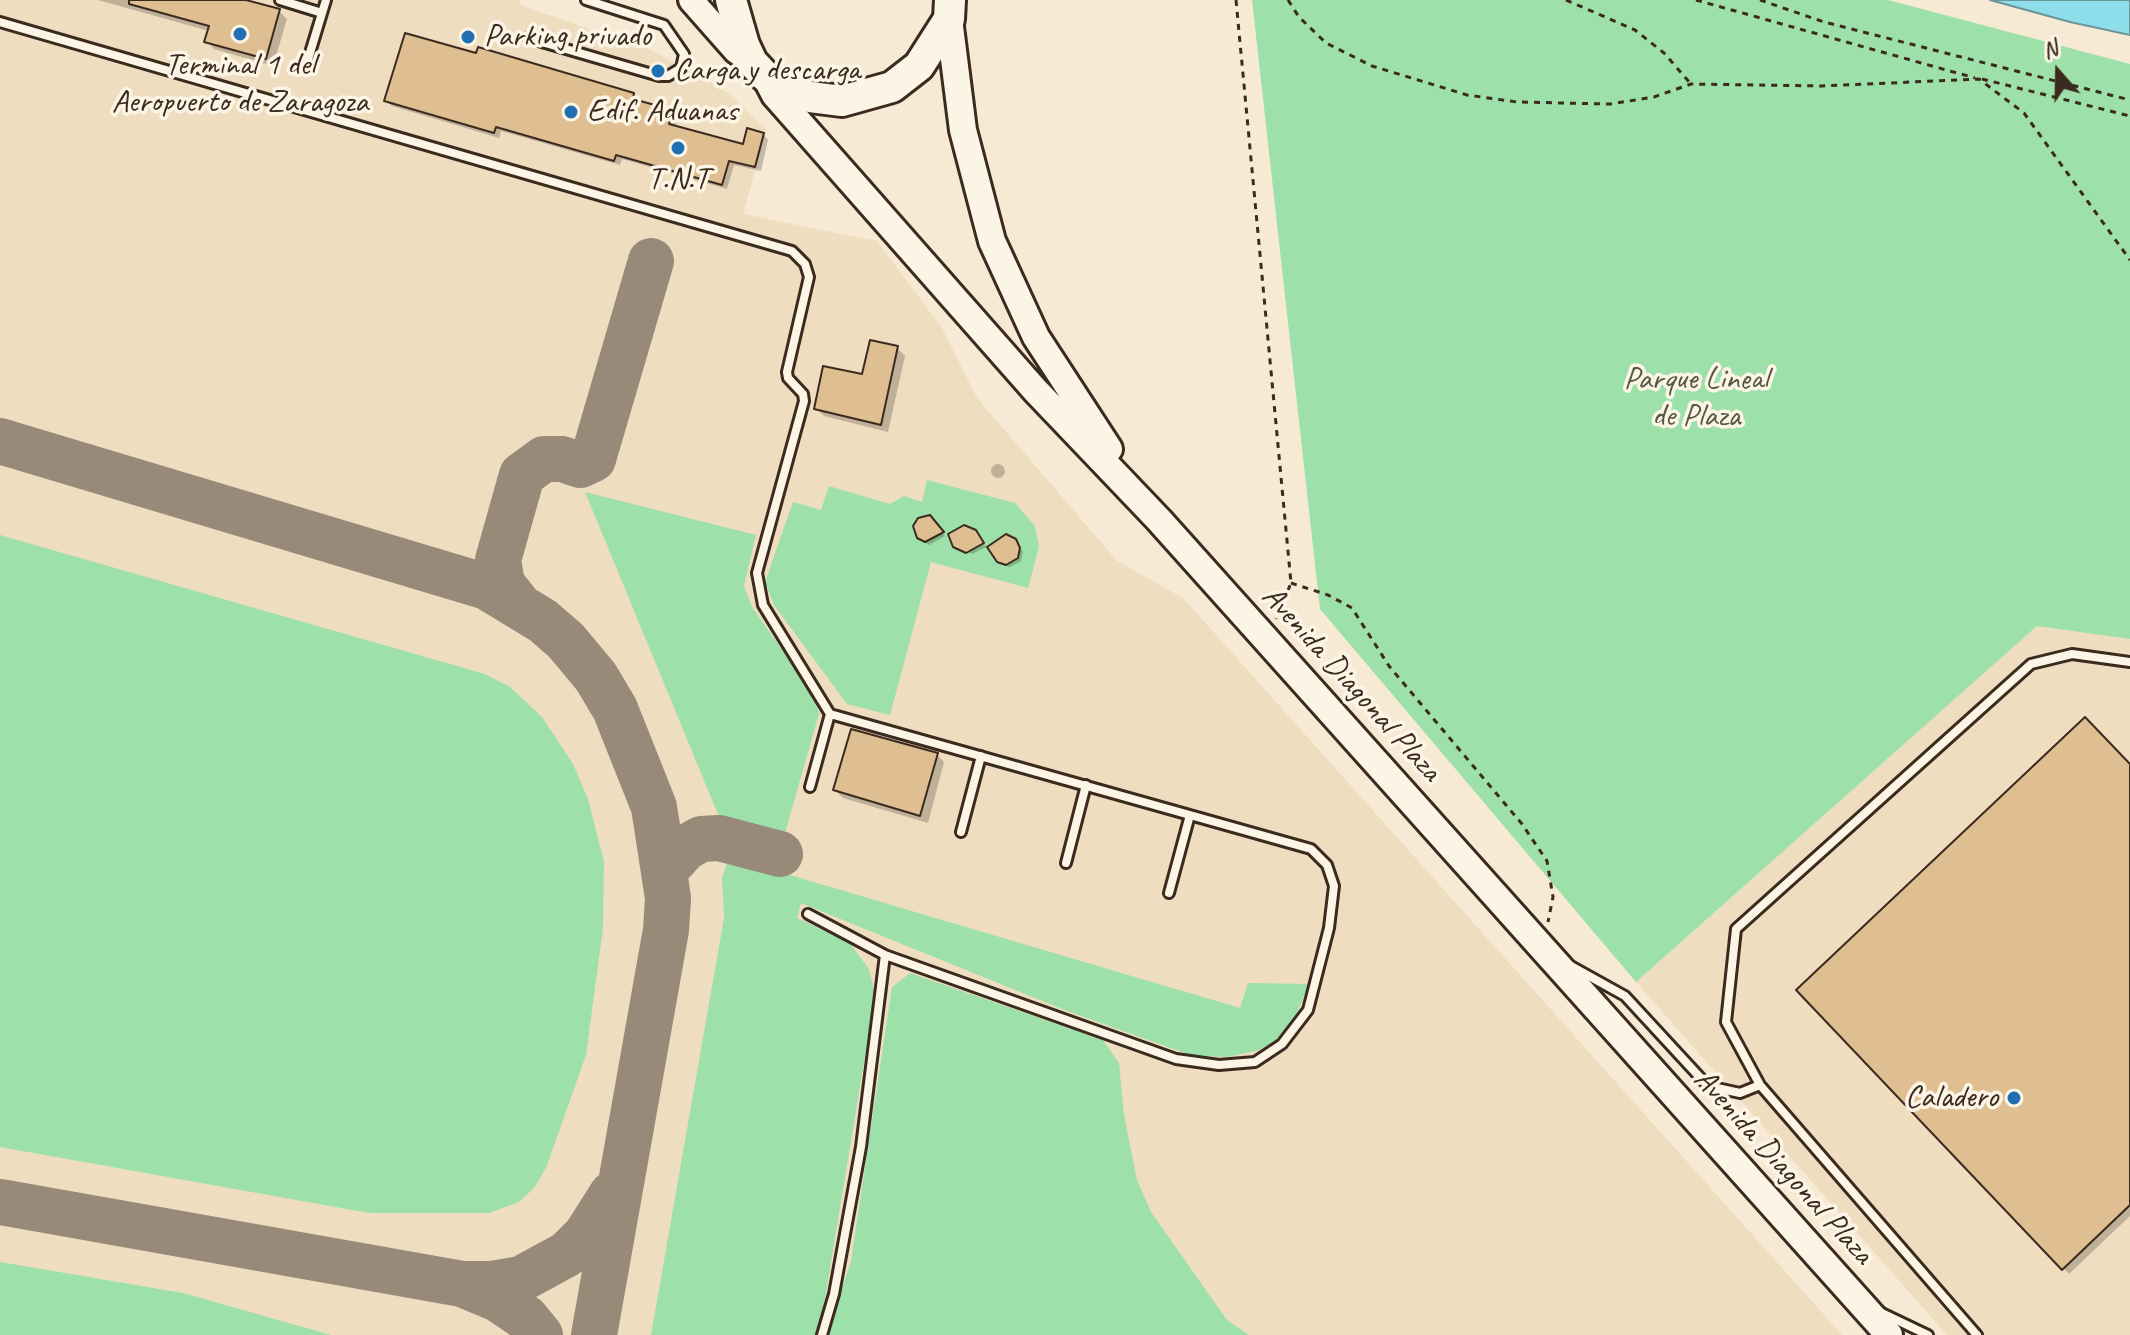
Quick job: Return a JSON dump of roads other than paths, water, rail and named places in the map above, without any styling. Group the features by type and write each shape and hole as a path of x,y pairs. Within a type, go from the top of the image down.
{"highway":[{"path":"731,0 737,27 759,69 790,89 825,100 850,100 892,87 919,66 949,9"}],"main road":[{"path":"949,9 963,130 975,186 1013,292 1055,369 1159,520"},
{"name":"Avenida Diagonal Plaza","path":"759,69 775,95 1035,390 1267,639 1889,1335"}],"street":[{"path":"691,0 736,51 759,69"}],"lane":[{"path":"280,0 322,13"},
{"path":"306,66 326,0"},
{"path":"528,38 659,76 668,76 681,68 684,54 664,25 586,0"},
{"path":"0,22 792,251 805,264 809,277 787,372 803,394 804,401 763,544 758,589 763,605 828,705 830,714 810,787"},
{"path":"1977,1335 1760,1085 1726,1022 1736,929 2031,664 2072,654 2130,662"},
{"path":"808,914 885,955 1176,1059 1219,1065 1255,1062 1282,1044 1308,1010 1329,928 1334,886 1327,865 1311,849 830,714"},
{"path":"961,832 981,756"},
{"path":"1066,863 1086,785"},
{"path":"1169,893 1190,815"},
{"path":"1540,948 1625,996 1708,1086 1740,1093 1760,1085"},
{"path":"822,1335 834,1294 861,1147 885,955"},
{"path":"1865,1308 1928,1335"}],"water":[{"path":"1990,0 2130,0 2130,35 2070,22"}],"place":[{"name":"Terminal 1 del Aeropuerto de Zaragoza","path":"240,34"},
{"name":"Parking privado","path":"468,37"},
{"name":"Carga y descarga","path":"658,71"},
{"name":"Edif. Aduanas","path":"571,112"},
{"name":"T.N.T","path":"678,148"},
{"name":"Caladero","path":"2014,1098"}],"park label":[{"name":"Parque Lineal de Plaza","path":"1696,398"}]}
